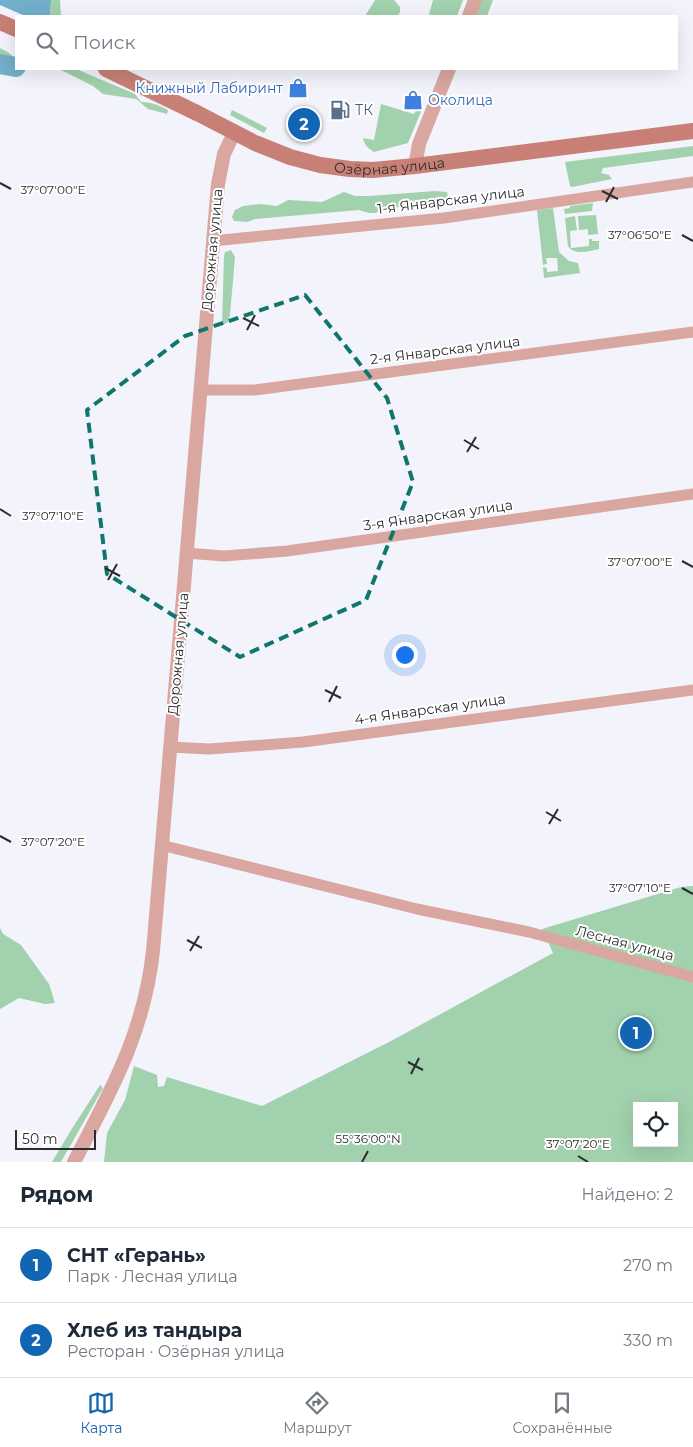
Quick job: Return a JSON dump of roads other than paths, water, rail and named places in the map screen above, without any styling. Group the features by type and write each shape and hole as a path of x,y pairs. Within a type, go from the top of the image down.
{"main road":[{"path":"0,22 15,29"},
{"name":"Озёрная улица","path":"108,70 272,151 320,165 362,170 415,166 693,131"}],"street":[{"path":"469,15 476,0"},
{"path":"415,166 419,144 449,70"},
{"name":"Дорожная улица","path":"74,1162 121,1070 139,1022 147,990 151,964 170,746 212,241 220,169 224,154 234,133"},
{"name":"1-я Январская улица","path":"212,241 444,218 693,182"},
{"name":"2-я Январская улица","path":"200,390 255,390 693,332"},
{"name":"3-я Январская улица","path":"186,553 224,556 287,551 693,494"},
{"name":"4-я Январская улица","path":"170,746 209,749 303,742 693,690"},
{"name":"Лесная улица","path":"161,845 416,909 549,938 693,977"}],"water":[{"path":"0,0 51,0 50,15 23,15 0,5"}],"waterway":[{"path":"0,64 15,67"}],"place":[{"name":"Книжный Лабиринт","path":"298,88"},
{"name":"Околица","path":"413,100"},
{"name":"ТК","path":"340,110"},
{"name":"Хлеб из тандыра","path":"304,124"},
{"name":"СНТ «Герань»","path":"636,1033"}]}
